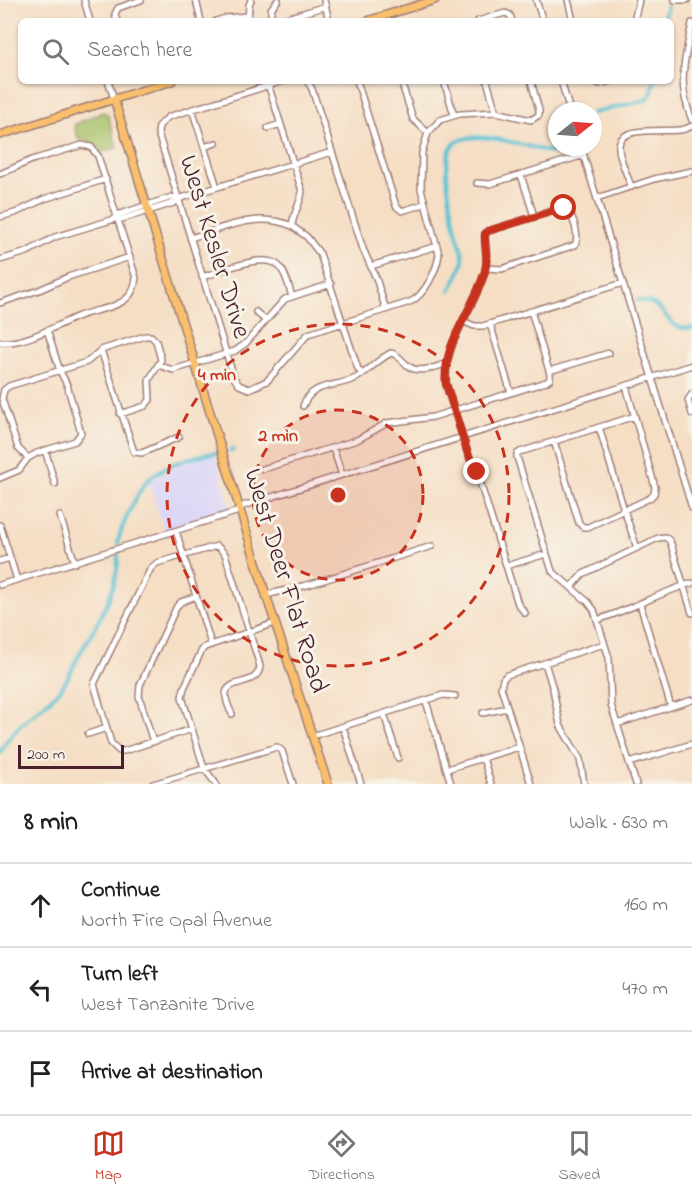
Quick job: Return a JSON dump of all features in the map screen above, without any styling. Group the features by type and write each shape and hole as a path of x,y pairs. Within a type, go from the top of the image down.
{"main road":[{"path":"377,18 435,0"},
{"path":"0,135 162,84"},
{"name":"West Deer Flat Road","path":"114,99 266,595 328,784"}],"street":[{"path":"84,0 89,18"},
{"path":"117,18 116,12 120,7 141,0"},
{"path":"196,0 200,18"},
{"path":"226,18 248,18 251,0"},
{"path":"271,18 270,13 278,0"},
{"path":"536,0 542,18"},
{"path":"568,0 572,18"},
{"path":"635,18 639,0"},
{"path":"675,0 687,0"},
{"path":"286,18 325,3 328,18"},
{"path":"488,18 505,13 510,18"},
{"path":"692,23 682,87 692,120"},
{"name":"West Deer Flat Road","path":"109,84 114,99"},
{"path":"217,187 192,109 265,84"},
{"path":"268,84 302,191 302,200 292,220 292,226"},
{"path":"309,84 363,249 386,310"},
{"path":"358,84 396,206 399,210 405,211 424,204"},
{"path":"402,84 412,119 428,133"},
{"path":"445,84 454,115"},
{"path":"488,84 496,112"},
{"path":"343,323 410,302 421,295 438,263 437,246 421,189 422,152 428,133 440,120 454,115 496,112 531,120 538,118 539,110 532,84"},
{"path":"562,84 567,102"},
{"name":"West Kesler Drive","path":"192,109 163,120 158,133 234,378 239,385 249,389 264,384 304,338 343,323"},
{"path":"268,128 281,124"},
{"path":"631,186 619,149 624,136 638,132 678,130 692,126"},
{"path":"204,147 216,144"},
{"path":"0,174 32,160 82,145 91,147 98,156 106,179 136,278 133,291 122,302 80,315 12,342 0,342"},
{"path":"0,260 27,252 56,237 118,218 122,219 147,208 174,203 178,199 332,152"},
{"path":"477,183 490,184 581,156"},
{"path":"584,156 652,378 689,488 692,508"},
{"path":"597,198 654,179 692,171"},
{"path":"521,175 534,216"},
{"path":"0,217 15,213 44,199 106,179"},
{"path":"486,268 502,269 574,246 577,243 570,212 566,208 561,208 488,231 485,234 486,268 482,282 452,344 446,364 446,384 462,437 469,458 480,479 518,604 525,613"},
{"path":"190,238 254,219 273,220 292,226 307,237 323,260 358,369 362,374"},
{"path":"371,266 437,246"},
{"path":"0,303 39,291 68,277 130,257"},
{"path":"202,277 258,260 275,262 283,271 292,297"},
{"path":"463,321 478,327 623,283"},
{"path":"158,365 173,370 240,349 280,303 331,285"},
{"path":"263,470 357,440 387,423 419,420 454,411 546,382 550,378 549,371 531,311"},
{"path":"256,312 265,320"},
{"path":"490,324 512,393"},
{"path":"0,478 19,470 28,458 75,441 80,436 81,428 47,330"},
{"path":"28,458 18,448 2,399 4,390 9,386 87,362 100,350 151,336 156,342 160,356 148,384 150,400 145,406 120,414"},
{"path":"100,350 131,449 136,453 144,452 179,436"},
{"path":"303,406 306,399 317,388 353,379 391,353 397,355 408,367 418,370 446,364"},
{"path":"549,371 609,353"},
{"path":"0,585 234,513 243,506 692,366"},
{"path":"554,441 579,524 583,527 588,527 650,498 654,494 655,487 626,386"},
{"path":"691,395 689,404 692,414"},
{"path":"635,416 517,454 517,461 552,571 591,606 597,620 609,658 611,705 636,784"},
{"path":"599,427 637,548"},
{"path":"333,448 342,475"},
{"path":"45,450 55,484"},
{"path":"60,516 75,563"},
{"path":"0,525 17,580"},
{"path":"176,531 211,644"},
{"path":"571,587 583,574 658,538 665,537 670,541 692,613"},
{"path":"266,595 311,584 432,546"},
{"path":"192,729 118,751 113,747 94,689 96,679 151,568 183,555 212,547 220,547 225,554 260,666 260,672 256,677 233,684 227,689 225,698 232,714"},
{"path":"506,566 546,554"},
{"path":"0,561 10,558"},
{"path":"597,620 619,614 666,591 692,583"},
{"path":"153,742 139,696 140,685 177,606 196,596"},
{"path":"640,604 671,707"},
{"path":"216,784 204,768 182,693 202,650 211,644 275,623"},
{"path":"531,784 501,687 502,679 507,675 604,644"},
{"path":"545,663 560,725 580,759 584,784"},
{"path":"312,736 443,695 455,696"},
{"path":"617,724 692,700"},
{"path":"426,701 451,784"},
{"path":"483,713 507,708"},
{"path":"384,714 398,758"},
{"path":"343,727 361,784"},
{"path":"88,734 107,728"},
{"path":"629,763 692,744"},
{"path":"153,784 169,782 204,768 277,747 282,751 292,784"},
{"path":"447,769 519,747"},
{"path":"483,758 491,784"}],"shaded area":[{"path":"206,454 215,455 231,509 164,530 148,481"}],"green space":[{"path":"103,112 108,115 117,148 101,152 92,143 79,140 74,125"}],"waterway":[{"path":"664,18 667,6"},
{"path":"602,111 646,100 652,92 653,84"},
{"path":"450,291 463,261 448,188 447,165 451,148 458,141 483,137 548,152"},
{"path":"636,300 655,305 674,325 692,328"},
{"path":"118,543 131,508 141,489 151,477 182,461 216,453"},
{"path":"0,753 18,728 61,689 110,595 115,582 118,555"}],"route":[{"path":"477,472 468,454 446,384 445,373 452,344 482,282 487,259 484,237 488,231 564,208"}]}
